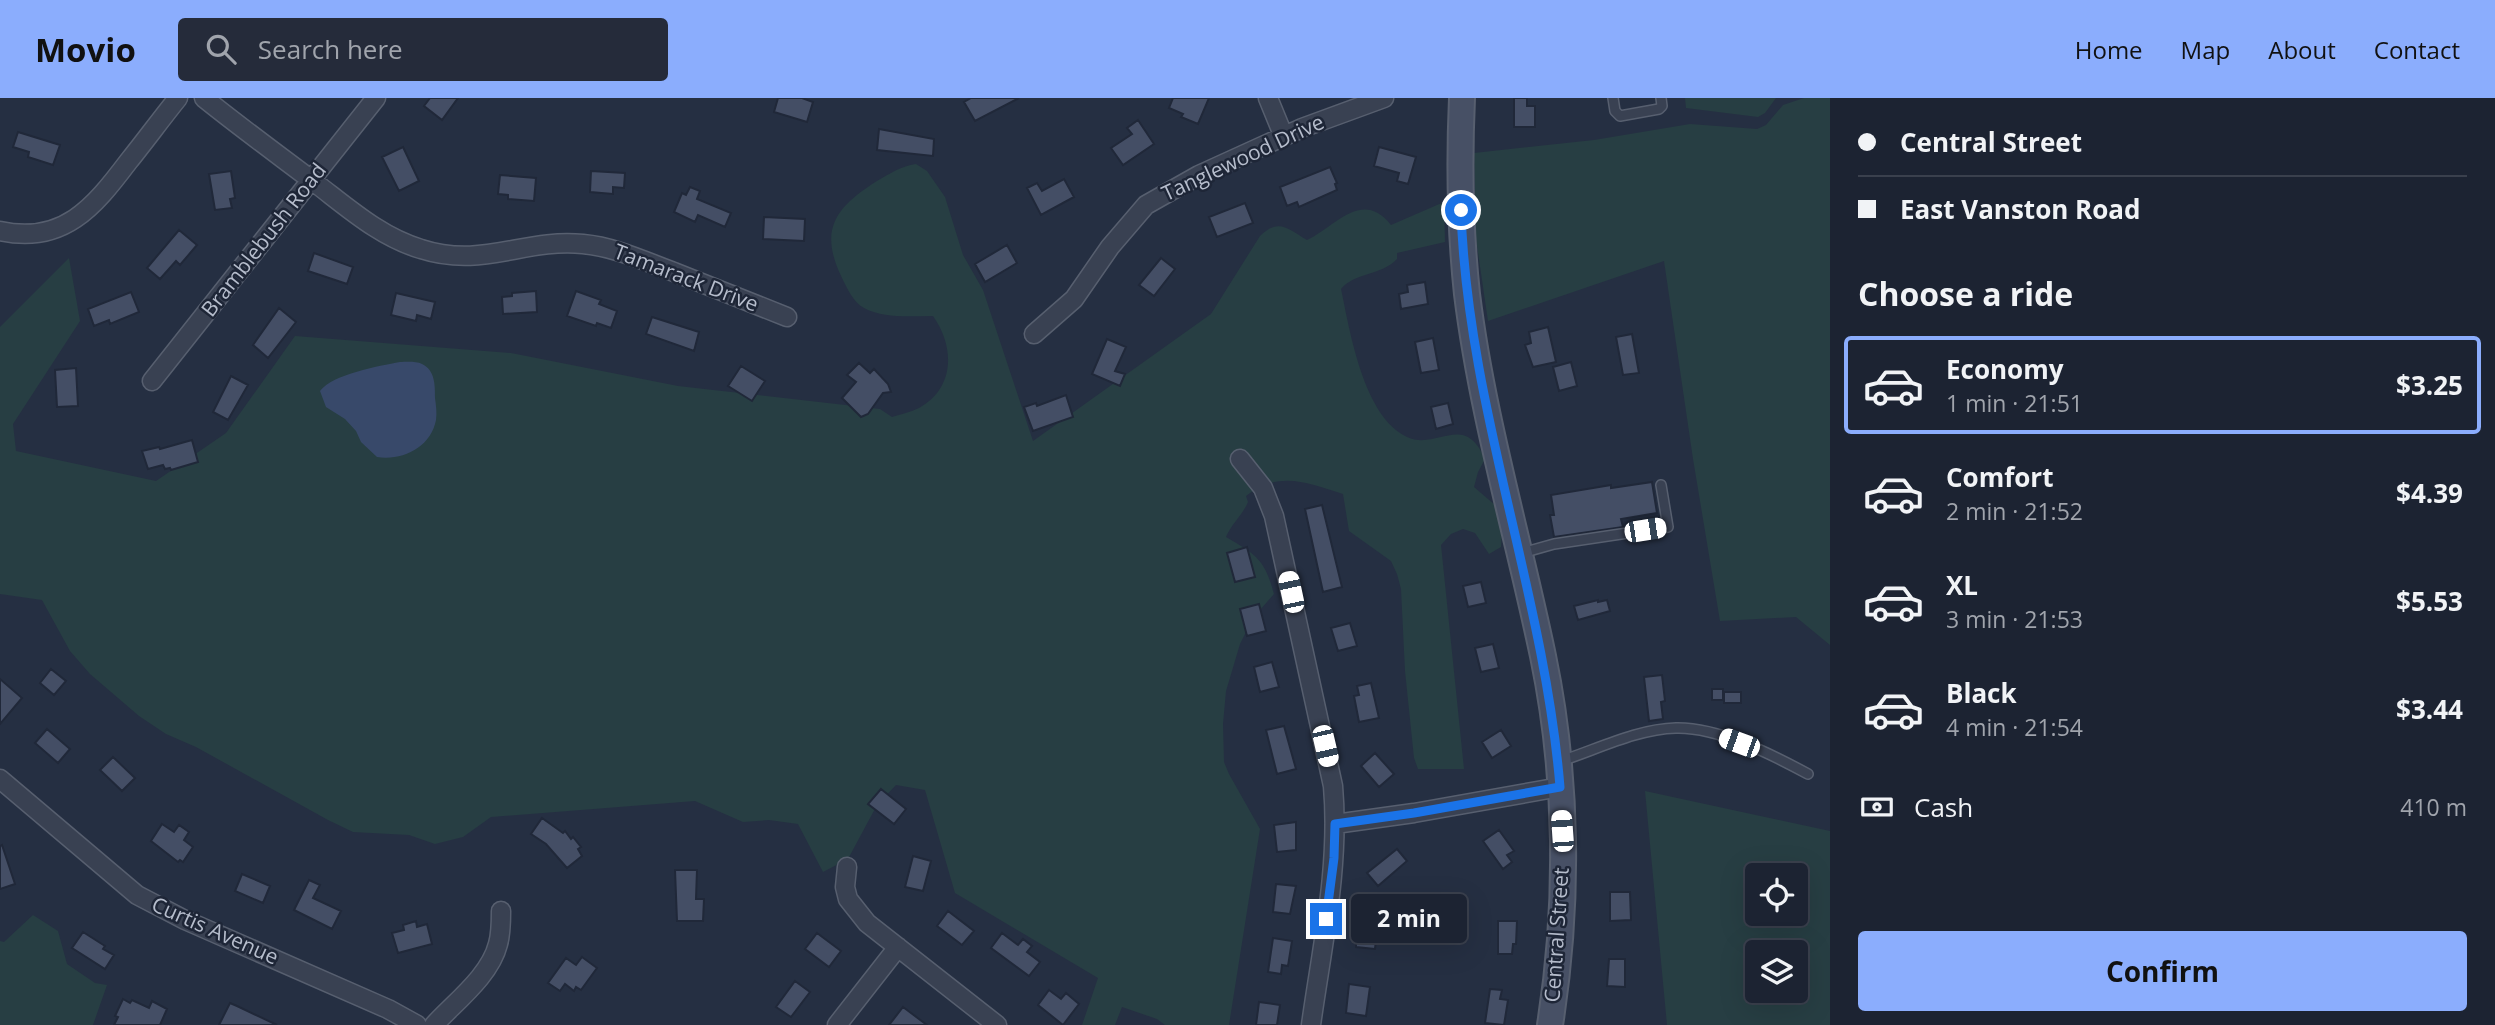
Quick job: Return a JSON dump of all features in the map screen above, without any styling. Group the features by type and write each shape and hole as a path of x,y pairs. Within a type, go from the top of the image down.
{"main road":[{"name":"Central Street","path":"1462,98 1461,205 1468,295 1486,402 1543,658 1559,775 1563,852 1562,899 1550,1025"}],"street":[{"path":"0,231 45,232 83,215 101,197 178,98"},
{"name":"Tamarack Drive","path":"204,98 385,233 424,250 466,257 494,255 555,243 598,246 626,254 787,317"},
{"name":"Bramblebush Road","path":"152,381 376,98"},
{"path":"1268,98 1284,136"},
{"name":"Tanglewood Drive","path":"1034,334 1074,299 1110,247 1146,205 1199,176 1284,136 1384,98"},
{"path":"1240,459 1263,488 1273,516 1331,771 1335,824 1333,866 1311,1025"},
{"path":"1335,824 1403,815 1559,775"},
{"name":"Curtis Avenue","path":"0,779 137,895 185,920 388,1009 417,1025"},
{"path":"847,867 845,887 848,899 867,923 997,1025"},
{"path":"434,1025 483,972 494,956 498,944 501,911"},
{"path":"837,1025 898,947"}],"lane":[{"path":"1613,98 1615,111 1620,116 1659,109 1662,106 1661,98"},
{"path":"1519,554 1554,544 1668,527 1661,485"},
{"path":"1559,775 1633,736 1663,729 1685,728 1724,737 1760,750 1808,774"}],"green space":[{"path":"1685,98 1776,98 1765,113 1758,117 1686,108"},
{"path":"1804,98 1830,98 1830,645 1796,617 1720,621 1664,261 1488,321 1476,239 1474,153 1594,140 1690,124 1757,129 1766,125 1783,105"},
{"path":"916,164 927,171 945,197 963,255 983,290 1033,441 1211,314 1260,236 1273,227 1283,227 1307,240 1359,210 1380,214 1391,225 1444,202 1445,242 1397,253 1397,259 1391,264 1353,280 1341,289 1354,349 1369,392 1379,411 1392,426 1407,437 1429,440 1449,435 1468,437 1477,445 1485,459 1474,487 1495,505 1503,517 1501,547 1489,554 1475,533 1463,529 1451,534 1441,545 1464,769 1418,769 1414,758 1405,671 1401,589 1397,574 1391,561 1349,531 1343,494 1305,483 1282,481 1258,488 1246,496 1248,502 1226,537 1258,560 1267,573 1274,594 1253,618 1240,644 1226,691 1224,762 1260,829 1229,1025 1165,1025 1157,1019 1122,1007 1115,1025 1082,1025 1098,978 955,893 925,790 896,785 877,805 848,859 823,872 798,824 769,820 743,822 695,801 491,817 463,837 435,844 409,835 353,832 196,747 166,734 139,716 90,674 70,651 42,600 0,594 0,327 69,258 80,321 13,424 16,451 156,481 226,433 295,336 511,353 678,386 880,409 892,417 919,408 939,390 948,366 945,341 933,316 880,314 857,302 846,286 835,261 832,233 835,221 851,200 877,181 906,166"},
{"path":"1645,791 1830,831 1830,1025 1667,1025"},
{"path":"33,915 58,931 67,964 95,983 107,985 93,1025 0,1025 0,941 4,942"}],"water":[{"path":"400,362 420,363 430,370 434,383 436,420 433,430 422,445 396,457 377,457 361,442 356,431 345,419 326,407 320,391 345,375"}],"building":[{"path":"430,98 458,98 442,120 424,106"},
{"path":"778,98 802,98 813,102 807,122 774,112"},
{"path":"971,98 1019,98 975,121 964,102"},
{"path":"1173,98 1209,98 1198,124 1169,108"},
{"path":"1514,98 1527,98 1527,106 1535,106 1535,127 1514,127"},
{"path":"1138,120 1154,144 1123,165 1111,148 1132,134 1127,128"},
{"path":"879,129 934,139 933,156 877,150"},
{"path":"18,132 60,145 53,165 28,157 29,152 13,147"},
{"path":"403,147 419,181 399,191 382,157"},
{"path":"1379,147 1416,157 1408,184 1397,181 1399,173 1374,166"},
{"path":"1330,167 1337,190 1299,207 1297,202 1287,206 1280,187"},
{"path":"231,171 235,198 230,199 232,208 215,210 209,174"},
{"path":"591,171 625,173 624,188 613,187 613,194 590,192"},
{"path":"500,175 536,178 534,201 508,199 508,195 498,194"},
{"path":"1064,179 1074,197 1041,215 1027,188 1037,183 1042,191"},
{"path":"690,187 700,191 697,199 731,213 725,227 698,215 695,222 674,212 682,193 686,195"},
{"path":"1245,203 1253,223 1217,237 1209,217"},
{"path":"764,217 805,219 804,241 763,239"},
{"path":"179,230 197,245 180,265 176,261 160,279 147,268"},
{"path":"1007,245 1017,263 985,282 975,264"},
{"path":"314,253 353,267 347,284 308,271"},
{"path":"1161,258 1175,269 1154,296 1139,285"},
{"path":"1425,282 1428,304 1401,309 1399,294 1408,292 1407,285"},
{"path":"536,291 537,312 503,314 502,297 512,296 512,293"},
{"path":"576,291 601,300 599,304 617,311 611,328 567,316"},
{"path":"131,292 139,312 110,324 109,320 94,326 88,309"},
{"path":"396,293 435,302 431,319 417,315 416,321 391,315"},
{"path":"279,308 296,322 268,358 253,345"},
{"path":"652,317 699,332 694,351 646,334"},
{"path":"1548,327 1556,362 1533,367 1525,345 1531,343 1529,332"},
{"path":"1632,334 1639,373 1623,375 1616,337"},
{"path":"1433,338 1439,370 1421,373 1415,342"},
{"path":"1107,339 1126,347 1115,371 1125,374 1120,386 1092,374"},
{"path":"1571,362 1577,386 1559,391 1553,367"},
{"path":"859,363 870,373 874,369 888,384 891,392 883,393 868,414 861,417 842,398 856,382 847,375"},
{"path":"741,366 765,381 752,401 728,386"},
{"path":"76,368 78,406 57,407 55,370"},
{"path":"231,376 248,385 228,420 213,412"},
{"path":"1066,395 1073,417 1033,431 1024,407 1036,403 1037,406"},
{"path":"1448,403 1453,424 1436,429 1431,407"},
{"path":"192,440 198,462 171,470 165,469 163,465 148,469 142,451"},
{"path":"1652,482 1657,513 1621,519 1623,527 1554,537 1550,515 1554,515 1551,495 1611,485 1611,488"},
{"path":"1322,505 1342,587 1323,592 1305,509"},
{"path":"1247,547 1255,577 1235,582 1227,553"},
{"path":"1481,582 1486,603 1468,607 1463,586"},
{"path":"1607,600 1610,611 1578,620 1574,606"},
{"path":"1259,604 1266,631 1247,636 1240,609"},
{"path":"1350,623 1357,646 1338,651 1331,628"},
{"path":"1493,644 1499,668 1481,672 1475,648"},
{"path":"1272,662 1279,687 1260,692 1254,667"},
{"path":"51,669 66,681 54,695 40,683"},
{"path":"1662,675 1665,701 1661,702 1663,719 1649,721 1644,677"},
{"path":"0,679 22,698 0,724"},
{"path":"1371,683 1379,718 1359,722 1354,696 1359,695 1357,686"},
{"path":"1712,689 1723,689 1723,700 1712,700"},
{"path":"1724,692 1741,692 1741,703 1724,703"},
{"path":"1284,726 1296,769 1277,774 1266,730"},
{"path":"47,729 70,749 58,763 35,743"},
{"path":"1501,730 1511,746 1492,758 1482,742"},
{"path":"1375,753 1394,774 1379,787 1361,766"},
{"path":"113,757 135,778 122,791 100,770"},
{"path":"881,789 906,809 894,824 868,804"},
{"path":"542,818 563,833 565,831 581,847 578,849 582,856 567,868 546,844 531,834"},
{"path":"1296,822 1296,850 1277,852 1274,825"},
{"path":"162,824 174,832 179,825 189,832 184,840 193,847 183,862 178,862 151,841"},
{"path":"1499,830 1514,851 1507,855 1512,862 1503,869 1483,841"},
{"path":"2,845 15,884 0,889 0,846"},
{"path":"1397,849 1407,861 1378,886 1367,873"},
{"path":"913,856 931,861 923,891 905,887"},
{"path":"675,870 697,870 696,899 704,899 703,921 677,921"},
{"path":"242,874 270,886 263,903 235,891"},
{"path":"309,880 320,885 313,898 341,911 332,929 294,910"},
{"path":"1276,884 1296,886 1290,914 1273,912"},
{"path":"1610,892 1630,892 1631,920 1610,921"},
{"path":"948,911 974,931 962,945 937,926"},
{"path":"1356,919 1378,921 1375,949 1356,947"},
{"path":"416,921 417,927 427,924 432,944 398,953 392,933 404,930 403,925"},
{"path":"1498,921 1517,921 1516,944 1513,944 1512,954 1498,954"},
{"path":"83,932 114,955 105,969 72,948"},
{"path":"817,933 841,951 829,967 805,949"},
{"path":"1002,933 1018,945 1023,939 1032,946 1027,952 1040,962 1029,976 991,948"},
{"path":"1273,938 1292,941 1288,966 1282,965 1281,974 1268,972"},
{"path":"582,957 597,968 581,990 576,987 574,991 565,984 560,991 548,983 566,958 576,965"},
{"path":"1609,959 1625,959 1625,987 1607,986"},
{"path":"795,981 810,992 791,1017 776,1007"},
{"path":"1349,984 1370,987 1366,1016 1346,1013"},
{"path":"1490,989 1502,990 1500,999 1508,1000 1504,1025 1485,1023"},
{"path":"1049,990 1061,999 1066,993 1079,1004 1063,1025 1038,1005"},
{"path":"123,999 149,1008 152,1001 167,1009 160,1025 114,1025"},
{"path":"1259,1002 1280,1005 1277,1025 1256,1025"},
{"path":"230,1003 237,1006 277,1025 219,1025"},
{"path":"903,1007 927,1025 889,1025"}],"route":[{"path":"1326,919 1334,858 1335,824 1560,787 1543,658 1486,402 1473,331 1461,233 1461,210"}]}
